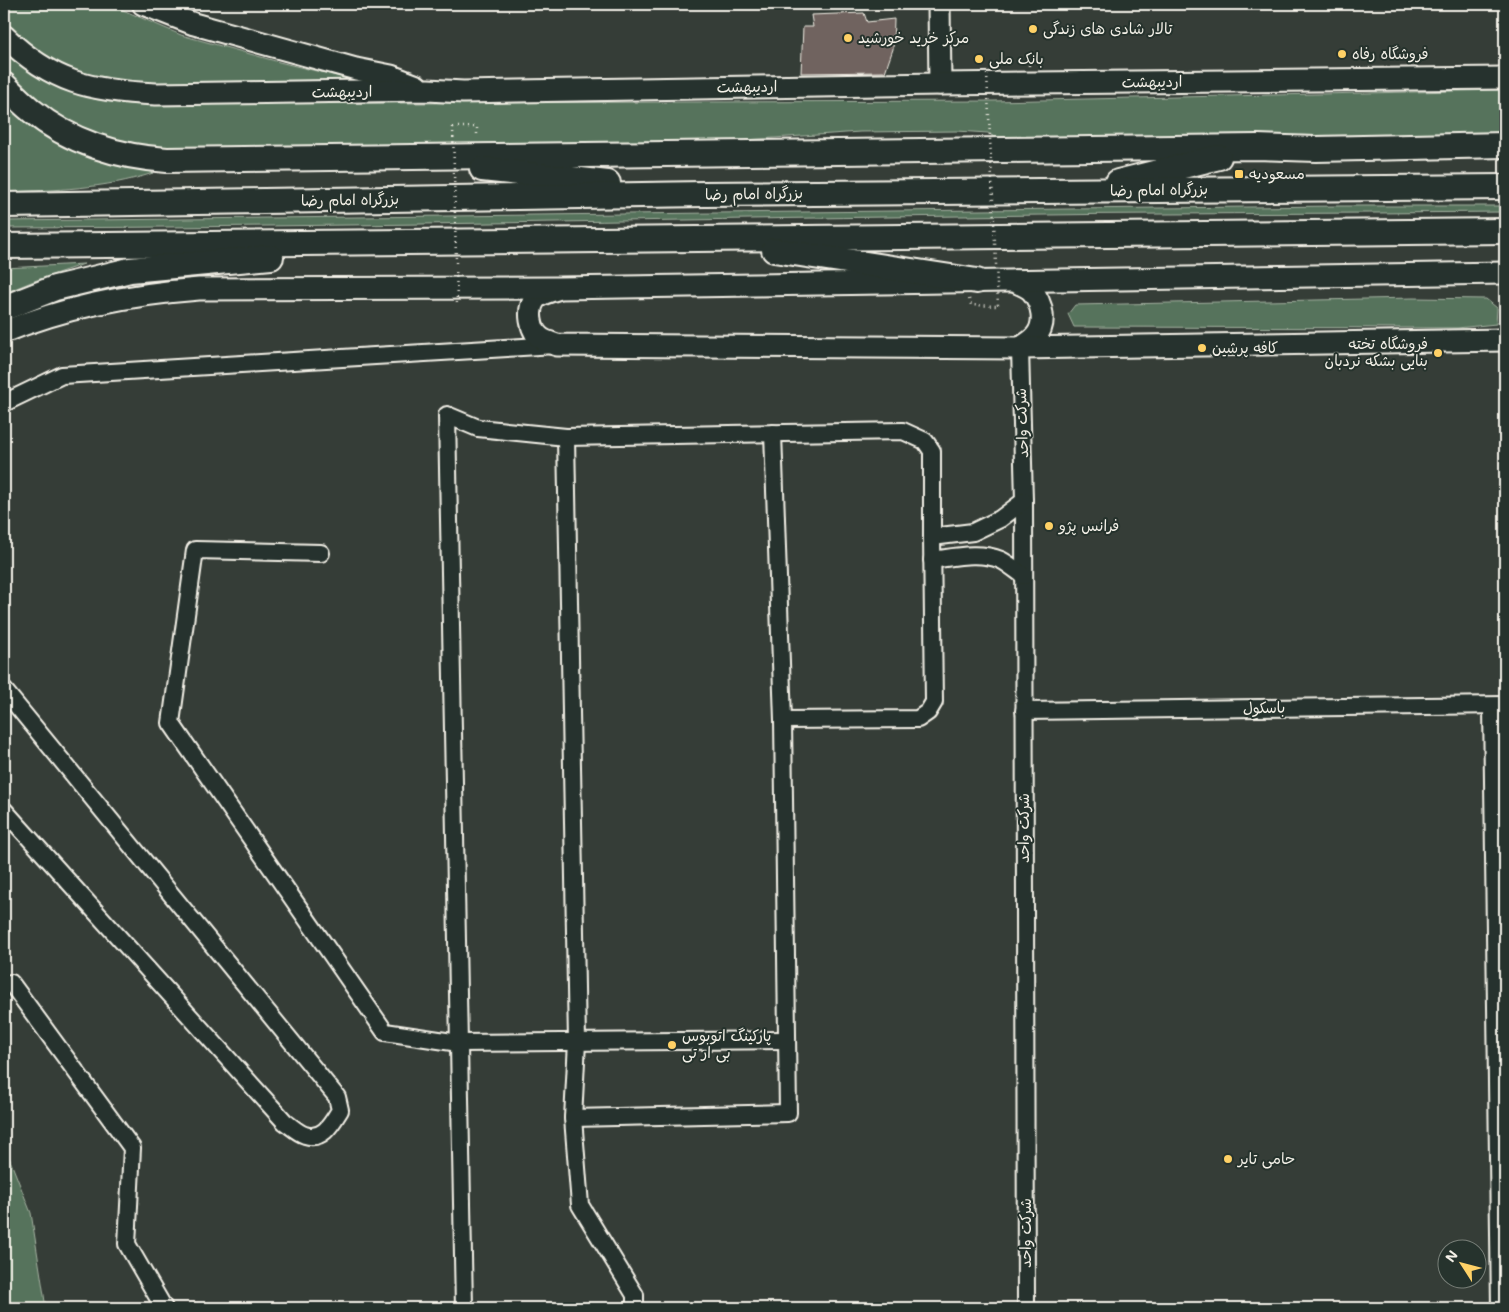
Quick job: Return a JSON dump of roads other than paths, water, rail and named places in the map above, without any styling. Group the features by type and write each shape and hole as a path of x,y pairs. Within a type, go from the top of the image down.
{"highway":[{"path":"4,85 32,112 61,132 87,143 145,158 167,160 1505,145"},
{"path":"1081,191 1257,147"},
{"path":"382,157 704,194"},
{"name":"بزرگراه امام رضا","path":"4,205 704,194 1505,187"},
{"path":"4,246 1505,231"},
{"path":"703,239 977,281"},
{"path":"4,308 56,288 130,270 440,241"}],"main road":[{"path":"143,4 194,24 390,76 428,90"},
{"path":"939,4 940,84"},
{"name":"اردیبهشت","path":"4,36 18,49 50,72 85,86 122,92 156,94 428,90 473,92 940,84 1505,78"},
{"path":"4,332 68,311 112,300 156,292 199,289 559,288 1505,273"},
{"path":"1014,280 1030,289 1042,310 1042,324 1036,336 1020,348"},
{"path":"559,288 536,298 530,309 534,331 542,339 557,345 1020,348 1505,340"}],"street":[{"path":"4,403 62,375 557,345"},
{"name":"شرکت واحد","path":"1020,348 1024,501 1026,1308"},
{"path":"464,1308 447,415 478,428 566,436 903,431 925,441 932,451 934,702 928,712 918,719 783,720"},
{"path":"573,1118 788,1113 783,720 774,433"},
{"path":"566,436 577,1042 573,1118 580,1205 635,1295 634,1308"},
{"path":"932,537 973,532 1000,519 1024,501"},
{"path":"321,553 195,550 171,723 385,1032 459,1043 786,1040"},
{"path":"932,560 970,555 986,556 1002,561 1024,576"},
{"path":"4,690 337,1097 340,1110 327,1130 318,1135 304,1135 285,1122 4,810"},
{"path":"1499,706 1500,1308"},
{"name":"باسکول","path":"1024,711 1499,706"},
{"path":"11,983 132,1148 126,1244 164,1308"}],"place":[{"name":"تالار شادی های زندگی","path":"1033,29"},
{"name":"مرکز خرید خورشید","path":"848,38"},
{"name":"فروشگاه رفاه","path":"1342,54"},
{"name":"بانک ملی","path":"979,59"},
{"name":"مسعودیه","path":"1239,174"},
{"name":"کافه پرشین","path":"1202,348"},
{"name":"فروشگاه تخته بنایی بشکه نردبان","path":"1438,353"},
{"name":"فرانس پژو","path":"1049,526"},
{"name":"پارکینگ اتوبوس بی ار تی","path":"672,1045"},
{"name":"حامی تایر","path":"1228,1159"}]}
